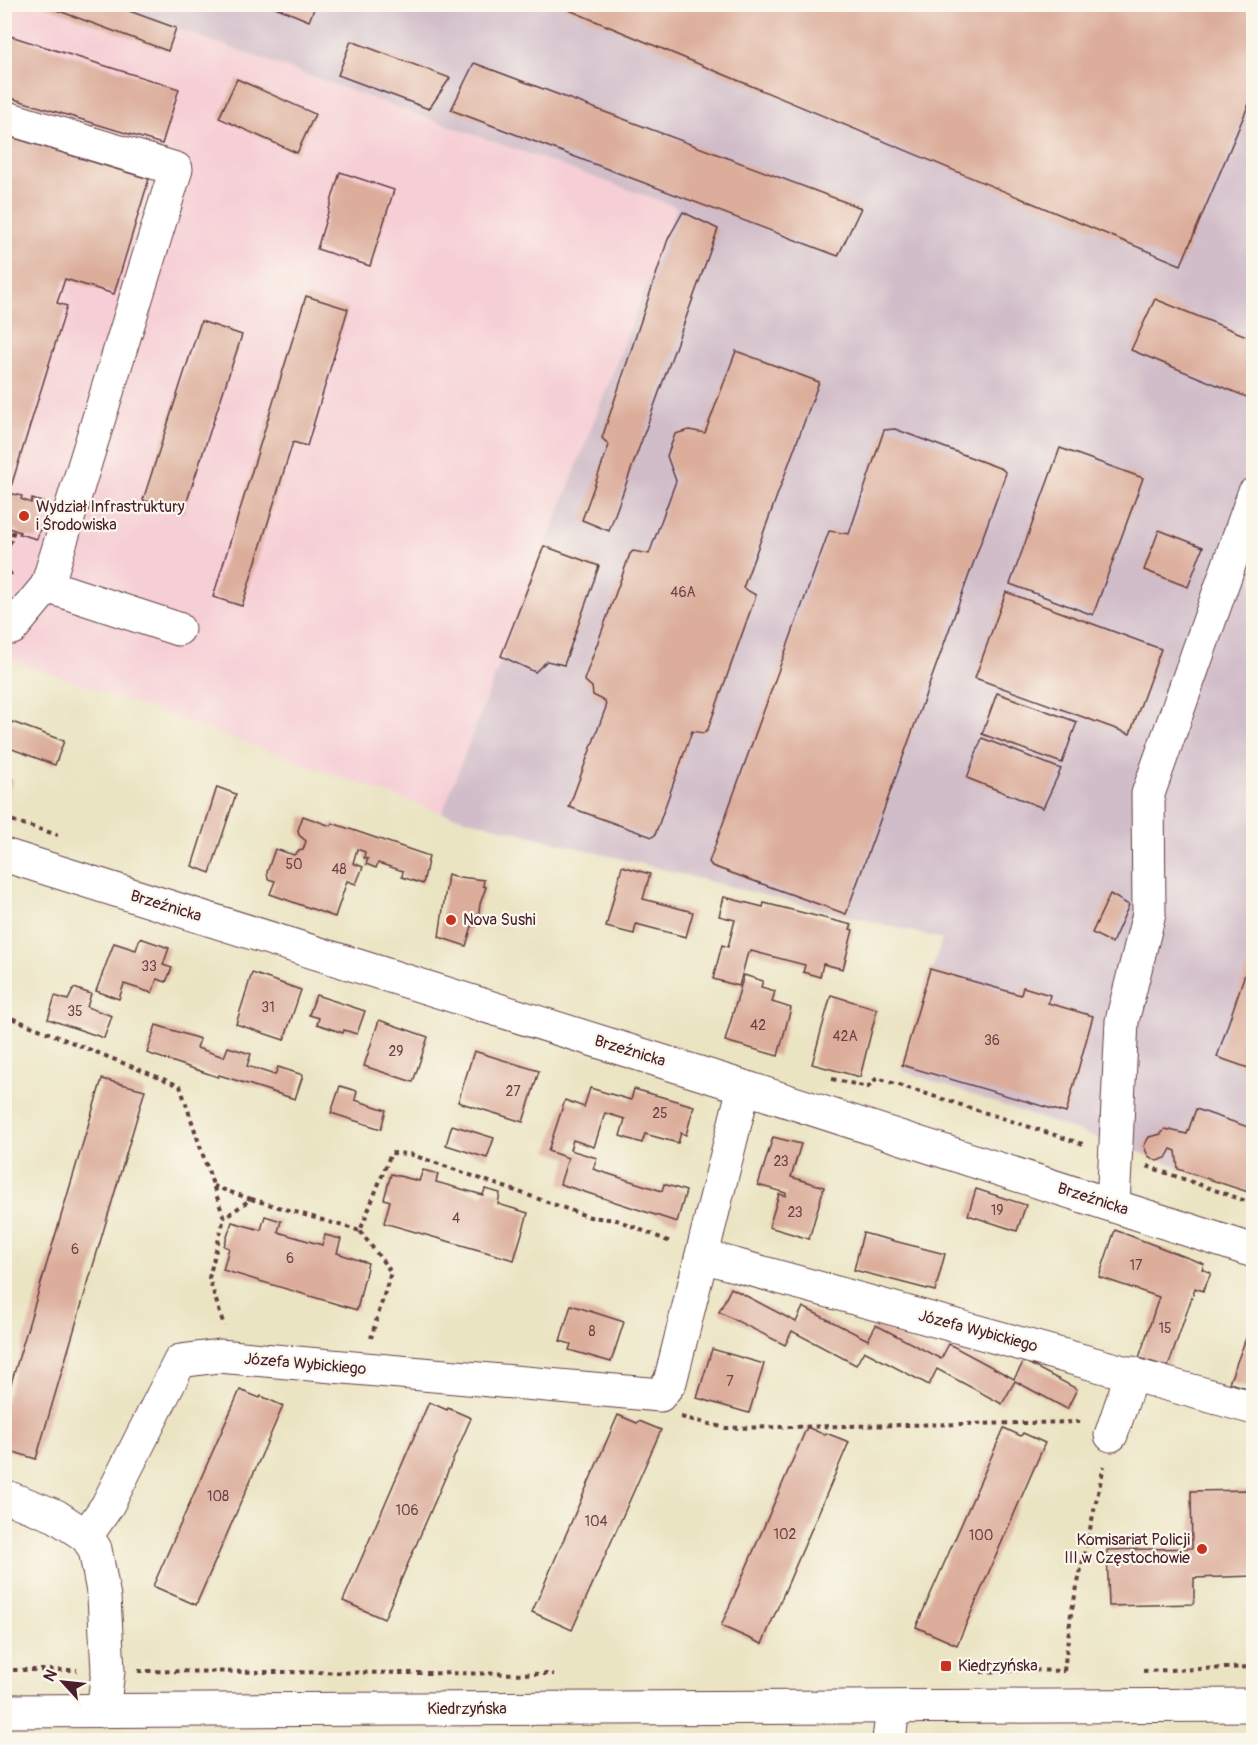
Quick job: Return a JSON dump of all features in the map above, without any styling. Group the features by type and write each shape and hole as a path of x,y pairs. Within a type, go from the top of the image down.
{"street":[{"path":"4,117 176,170 47,586 12,628 4,625"},
{"path":"1113,1205 1122,1021 1149,914 1148,794 1254,494"},
{"path":"47,586 178,629"},
{"name":"Brzeźnicka","path":"4,855 744,1087 1254,1251"},
{"path":"660,1395 670,1382 744,1087"},
{"name":"Józefa Wybickiego","path":"702,1256 1254,1408"},
{"name":"Józefa Wybickiego","path":"86,1536 107,1506 180,1361 219,1356 660,1395"},
{"path":"1113,1428 1132,1373"},
{"path":"4,1496 56,1516 86,1536 95,1549 104,1597 108,1671 103,1711"},
{"name":"Kiedrzyńska","path":"4,1711 1254,1705"},
{"path":"889,1740 893,1708"}],"path":[{"path":"4,561 14,530"},
{"path":"4,818 61,836"},
{"path":"4,1015 180,1086 224,1218 209,1278 225,1330"},
{"path":"823,1076 868,1087 877,1078 1115,1155 1254,1204"},
{"path":"360,1231 392,1153 410,1154 590,1217 617,1220 702,1256"},
{"path":"213,1186 252,1200 360,1231 391,1272 368,1346"},
{"path":"224,1218 252,1200"},
{"path":"660,1395 682,1418 726,1428 1113,1428 1071,1614 1064,1671"},
{"path":"1137,1671 1254,1667"},
{"path":"4,1670 560,1674"},
{"path":"980,1672 1027,1670 1073,1672"}],"shaded area":[{"path":"5,5 111,5 677,207 442,813 5,657"},
{"path":"111,5 1253,5 1253,1192 901,1070 942,939 442,813 677,207"}],"building":[{"path":"40,4 110,4 176,28 168,51"},
{"path":"268,4 316,4 309,21"},
{"path":"1254,4 1254,92 1181,265 557,5"},
{"path":"4,34 179,89 162,144 4,96"},
{"path":"351,41 450,78 429,109 338,75"},
{"path":"474,63 861,208 838,256 451,110"},
{"path":"237,79 315,114 297,153 219,118"},
{"path":"4,135 149,179 114,294 65,279 57,303 67,306 9,493 22,496 21,499 31,503 32,499 48,504 37,539 19,534 20,532 9,528 4,529"},
{"path":"340,172 394,190 370,266 317,249"},
{"path":"683,212 718,229 609,531 582,520 609,445 602,438 668,239"},
{"path":"306,296 348,309 307,446 293,442 242,606 213,597"},
{"path":"1155,299 1254,339 1254,400 1131,350"},
{"path":"201,321 242,335 183,513 143,500"},
{"path":"736,351 819,382 743,588 756,595 708,729 704,733 692,731 655,835 652,837 569,807 606,707 605,701 593,695 592,687 584,680 630,554 633,551 649,554 676,481 667,456 675,434 689,430 705,433"},
{"path":"895,429 1002,469 1006,473 846,914 712,866 709,862 829,531 849,534 884,430"},
{"path":"1060,448 1143,478 1093,615 1010,584"},
{"path":"1159,530 1203,547 1188,587 1144,570"},
{"path":"544,546 599,566 564,665 547,661 535,672 501,656"},
{"path":"1006,592 1161,649 1130,734 975,678"},
{"path":"997,693 1077,722 1062,763 982,734"},
{"path":"4,719 64,741 55,765 4,746"},
{"path":"982,738 1061,769 1043,808 967,778"},
{"path":"4,777 13,780 5,803 4,803"},
{"path":"217,787 236,794 210,873 192,866"},
{"path":"303,816 331,826 332,823 429,856 423,884 402,877 403,871 378,863 376,868 366,864 368,859 364,858 365,852 357,849 353,863 363,867 356,884 347,881 335,917 270,894 275,881 268,879 267,872 275,849 294,855 303,850 306,841 299,835 298,830"},
{"path":"622,866 650,874 643,899 693,912 686,937 636,924 634,934 606,927"},
{"path":"448,874 459,878 484,880 483,886 486,887 480,904 477,926 472,926 466,946 439,937"},
{"path":"1110,894 1129,905 1112,943 1092,933"},
{"path":"724,897 763,907 764,903 852,925 850,929 853,930 843,969 823,964 820,977 803,972 805,965 751,951 748,952 739,986 713,979 722,945 728,947 735,920 719,916"},
{"path":"140,938 169,948 163,965 172,968 166,982 157,979 152,993 124,984 119,999 96,991 114,943 136,950"},
{"path":"1254,950 1254,1070 1217,1057"},
{"path":"930,969 1021,995 1023,987 1050,995 1048,1003 1093,1016 1066,1113 902,1065"},
{"path":"252,973 301,990 284,1040 236,1024"},
{"path":"744,975 763,981 761,987 775,991 772,1002 791,1008 778,1056 725,1041"},
{"path":"74,988 91,994 87,1007 112,1016 104,1038 48,1019 55,996 68,1000"},
{"path":"316,995 365,1011 357,1034 344,1030 343,1033 317,1024 319,1018 309,1015"},
{"path":"831,995 877,1009 860,1077 812,1064"},
{"path":"379,1020 428,1037 413,1082 364,1066"},
{"path":"156,1025 200,1039 197,1048 224,1057 228,1047 251,1054 247,1066 275,1075 278,1067 303,1075 295,1099 219,1075 218,1077 147,1053"},
{"path":"474,1051 539,1071 523,1122 458,1102"},
{"path":"102,1079 145,1090 36,1459 4,1449 4,1407"},
{"path":"340,1086 357,1091 355,1100 386,1110 381,1129 331,1113"},
{"path":"590,1088 631,1100 634,1089 694,1106 686,1135 681,1133 678,1143 645,1134 642,1143 620,1136 625,1119 605,1113 594,1147 573,1140 570,1150 597,1158 593,1169 662,1191 664,1184 686,1191 677,1222 560,1184 568,1158 548,1151 565,1100 584,1107"},
{"path":"1196,1109 1254,1129 1254,1194 1178,1169 1176,1151 1171,1149 1166,1158 1157,1161 1148,1156 1144,1146 1149,1137 1161,1134 1165,1129 1187,1134"},
{"path":"452,1125 494,1138 487,1158 446,1145"},
{"path":"773,1137 801,1144 791,1177 824,1187 809,1239 769,1227 779,1194 786,1196 786,1193 758,1185"},
{"path":"423,1170 438,1174 436,1182 483,1195 485,1189 500,1193 498,1204 528,1213 514,1260 384,1223 390,1201 384,1199 391,1174 419,1181"},
{"path":"976,1189 1026,1205 1017,1231 968,1215"},
{"path":"265,1216 281,1221 278,1232 322,1245 325,1235 341,1239 337,1253 368,1263 357,1310 223,1270 229,1248 224,1246 232,1222 261,1230"},
{"path":"1115,1230 1204,1264 1202,1269 1211,1273 1203,1291 1195,1288 1168,1367 1139,1358 1159,1297 1099,1277"},
{"path":"863,1233 945,1254 935,1291 854,1270"},
{"path":"731,1288 796,1322 803,1307 868,1340 876,1325 941,1359 949,1344 1014,1379 1024,1361 1077,1389 1067,1409 1015,1381 1002,1404 937,1369 929,1385 864,1351 856,1365 792,1331 785,1345 719,1312"},
{"path":"571,1305 624,1322 611,1362 569,1350 571,1344 560,1341"},
{"path":"1254,1320 1254,1390 1229,1383"},
{"path":"712,1349 764,1364 749,1413 697,1398"},
{"path":"240,1390 283,1406 196,1605 153,1586"},
{"path":"429,1402 471,1418 384,1619 343,1601"},
{"path":"618,1415 661,1430 572,1630 532,1612"},
{"path":"807,1427 849,1442 762,1644 721,1626"},
{"path":"1004,1428 1021,1436 1023,1433 1045,1443 957,1645 916,1627"},
{"name":"Komisariat Policji III w Częstochowie","path":"1254,1490 1254,1576 1194,1578 1194,1604 1109,1606 1107,1550 1192,1548 1191,1491"}],"place":[{"name":"Wydział Infrastruktury i Środowiska","path":"24,516"},
{"name":"Nova Sushi","path":"451,920"},
{"name":"Komisariat Policji III w Częstochowie","path":"1202,1549"},
{"name":"Kiedrzyńska","path":"946,1666"}]}
